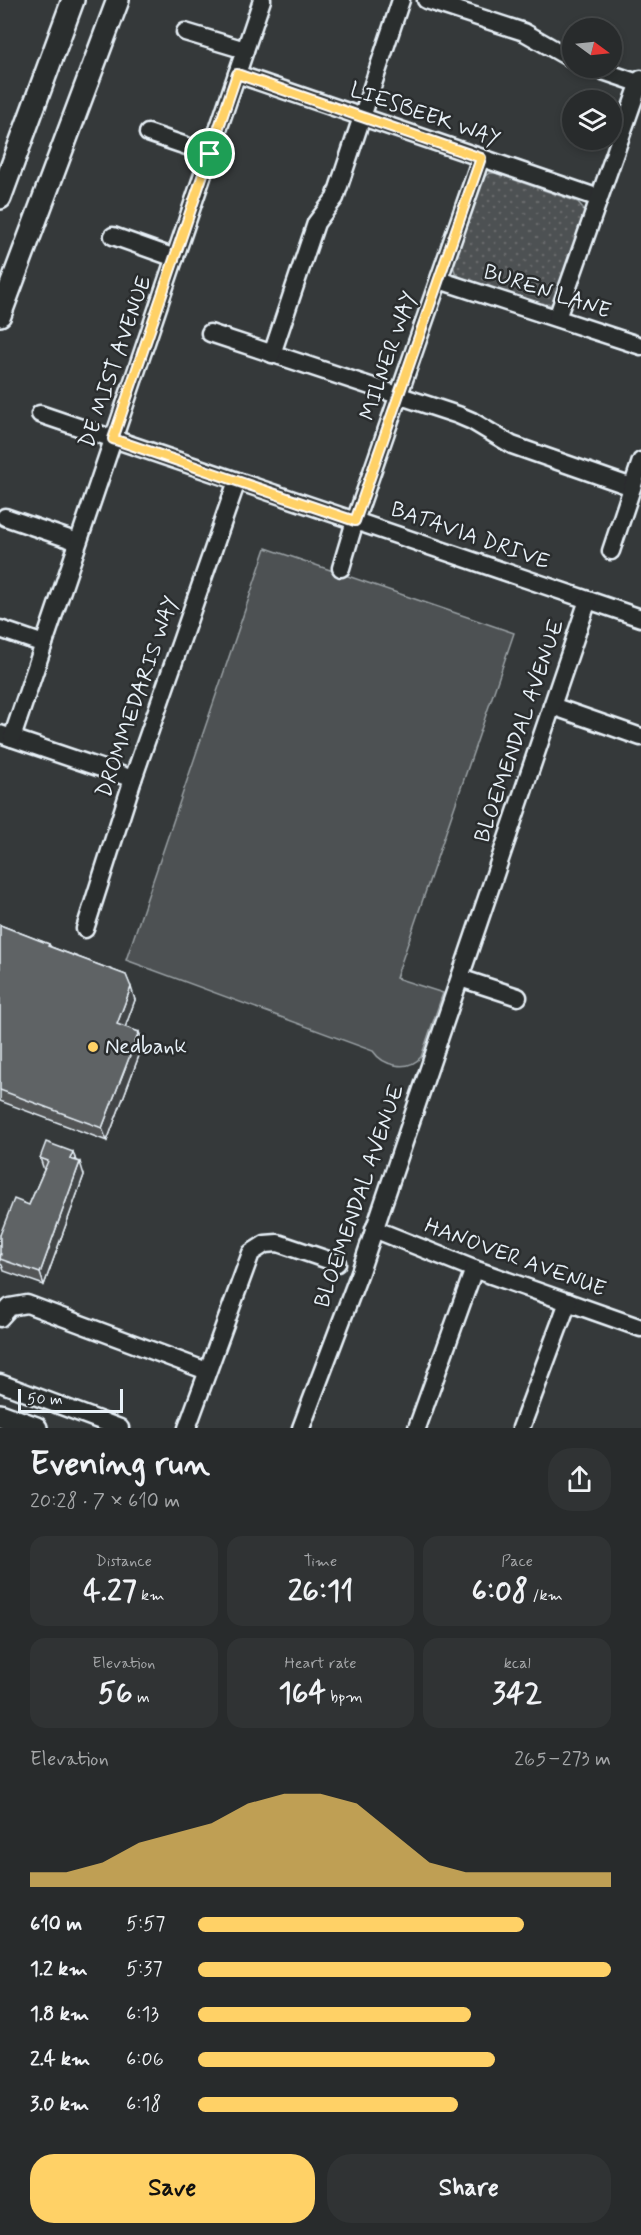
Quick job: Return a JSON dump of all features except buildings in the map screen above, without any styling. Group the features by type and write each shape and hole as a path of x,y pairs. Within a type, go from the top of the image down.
{"main road":[{"path":"0,198 73,0"},
{"path":"0,315 118,0"},
{"path":"0,1415 36,1428"}],"street":[{"name":"DE MIST AVENUE","path":"6,736 44,644 262,0"},
{"path":"272,354 312,233 322,212 335,198 401,0"},
{"path":"426,0 524,32 562,54"},
{"path":"185,32 245,50"},
{"name":"LIESBEEK WAY","path":"237,74 599,198"},
{"path":"557,318 640,82 622,77"},
{"path":"148,132 210,154"},
{"name":"MILNER WAY","path":"341,568 355,521 481,158"},
{"path":"113,236 175,258"},
{"name":"BUREN LANE","path":"440,280 641,346"},
{"path":"210,333 472,421 512,445 632,487"},
{"name":"BATAVIA DRIVE","path":"40,414 641,618"},
{"path":"611,551 641,461"},
{"name":"DROMMEDARIS WAY","path":"85,929 133,779 237,481"},
{"path":"5,517 78,542"},
{"name":"BLOEMENDAL AVENUE","path":"301,1428 374,1229 588,600"},
{"path":"0,629 44,644"},
{"path":"552,706 641,737"},
{"path":"6,736 133,779"},
{"path":"460,978 518,997"},
{"name":"HANOVER AVENUE","path":"374,1229 474,1269 641,1328"},
{"path":"187,1428 249,1255 257,1247 278,1243 337,1263"},
{"path":"417,1428 474,1269"},
{"path":"521,1428 568,1302"},
{"path":"0,1318 10,1306 27,1304 207,1371"},
{"path":"0,1383 120,1428"}],"shaded area":[{"path":"490,173 578,202 583,208 584,216 558,296 551,304 541,305 460,277 455,272 453,265 483,177"},
{"path":"266,548 514,633 396,978 443,993 421,1057 416,1062 403,1066 383,1060 373,1051 126,960"}],"place":[{"name":"Nedbank","path":"93,1047"}],"route":[{"path":"237,74 481,158 355,521 113,439 210,154 237,74"}]}
